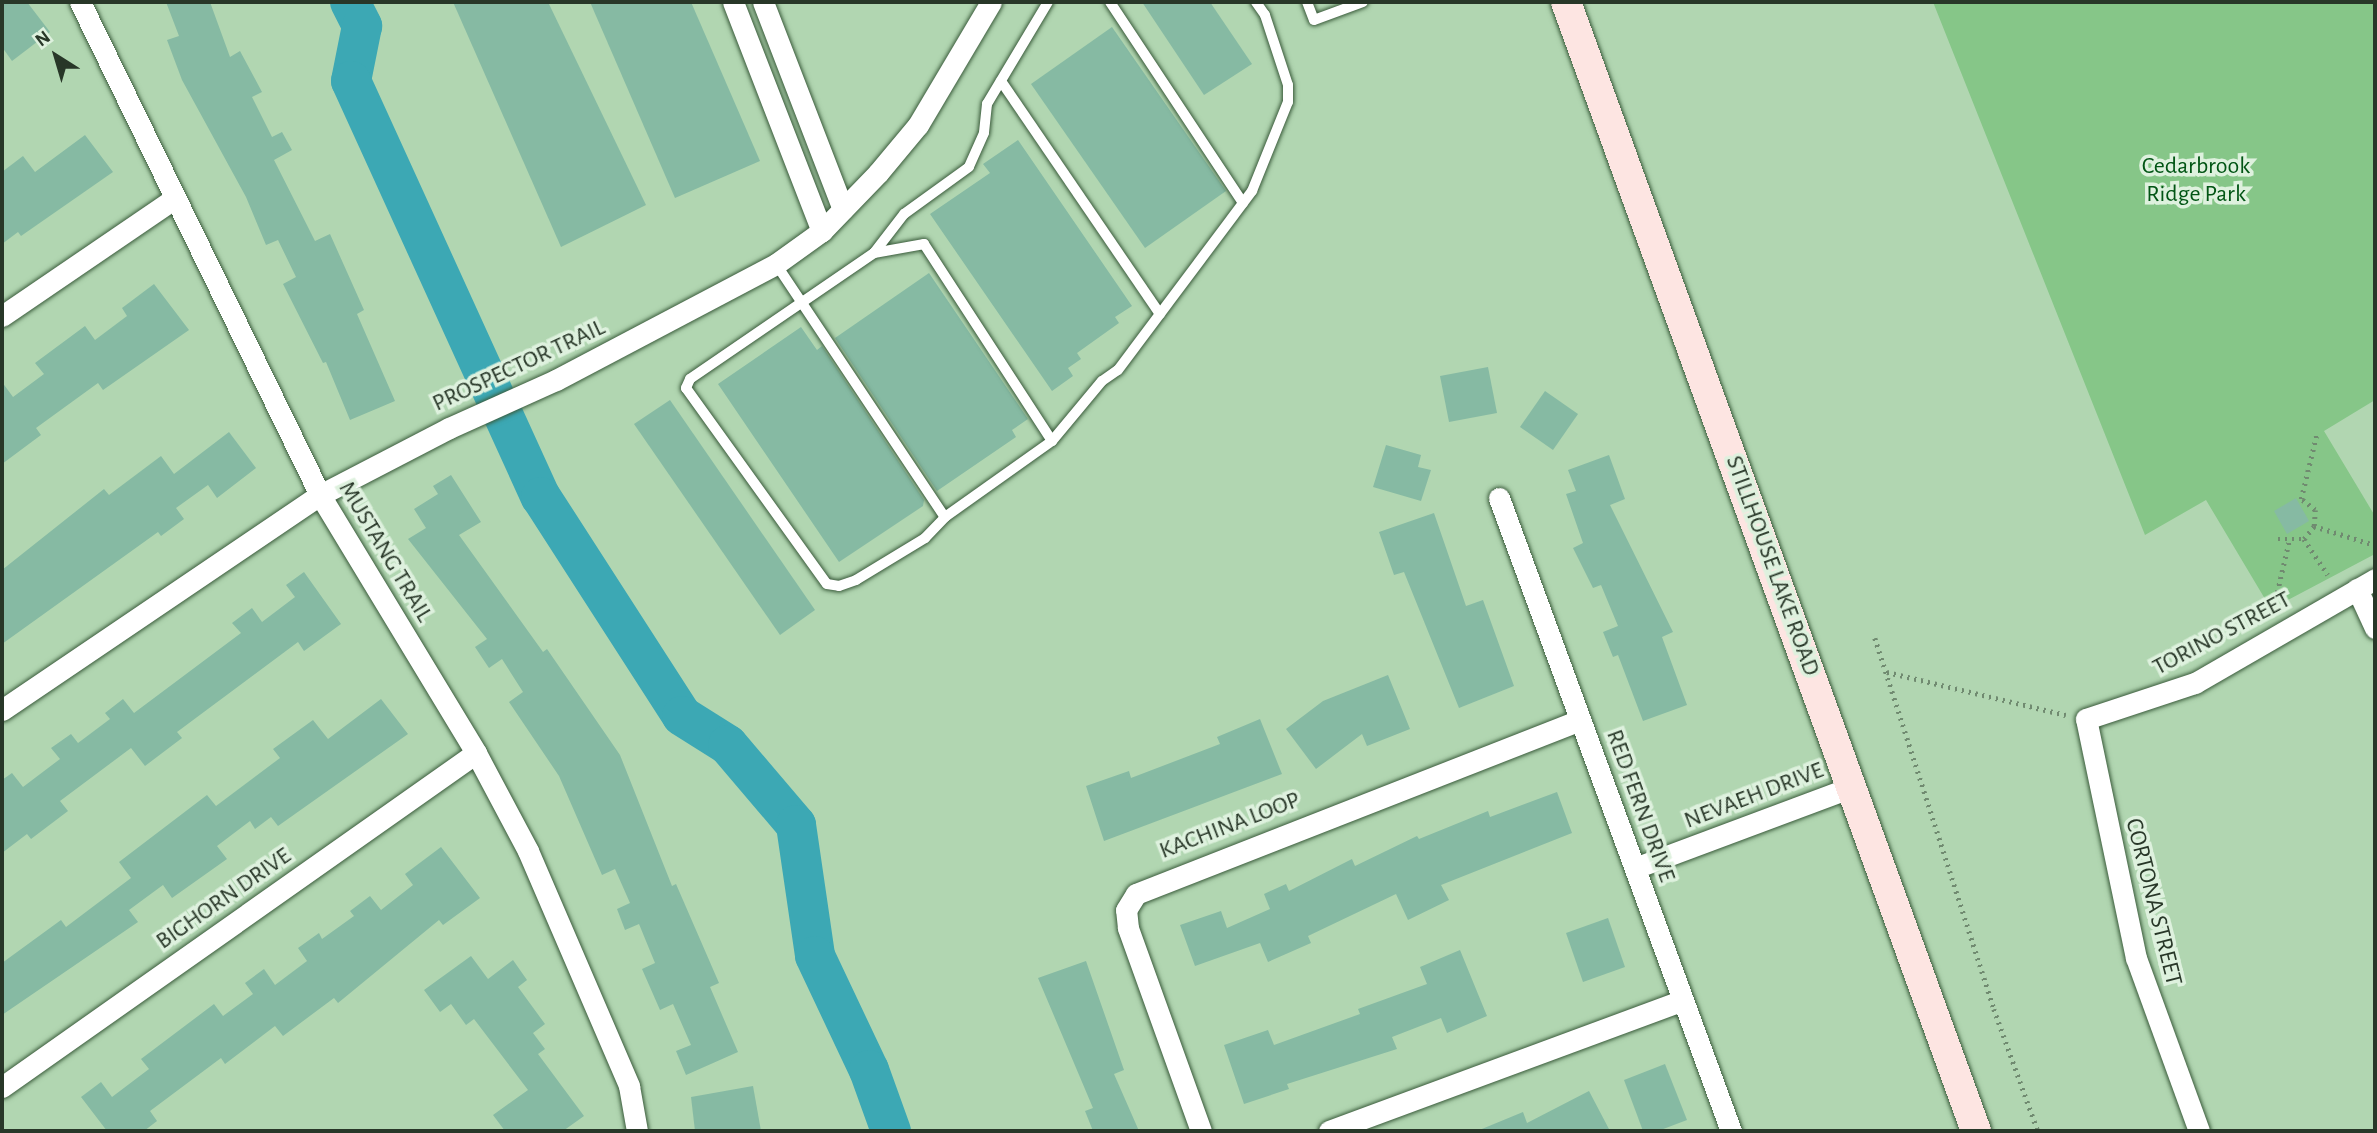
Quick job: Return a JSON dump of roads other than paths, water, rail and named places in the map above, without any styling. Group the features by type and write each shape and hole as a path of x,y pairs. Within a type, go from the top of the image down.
{"main road":[{"name":"STILLHOUSE LAKE ROAD","path":"1566,2 1976,1131"}],"street":[{"name":"MUSTANG TRAIL","path":"80,2 320,495 476,753 528,851 623,1074 637,1131"},
{"path":"733,2 822,231"},
{"path":"763,2 843,209"},
{"name":"PROSPECTOR TRAIL","path":"2,710 320,495 449,428 556,380 776,264 822,231 918,125 991,2"},
{"path":"2,316 175,198"},
{"name":"RED FERN DRIVE","path":"1499,498 1731,1131"},
{"path":"2366,584 2375,628"},
{"name":"TORINO STREET","path":"2086,719 2195,683 2366,584"},
{"name":"CORTONA STREET","path":"2086,719 2133,947 2199,1131"},
{"name":"KACHINA LOOP","path":"1201,1131 1128,928 1126,909 1136,894 1580,720"},
{"name":"BIGHORN DRIVE","path":"2,1087 476,753"},
{"name":"NEVAEH DRIVE","path":"1635,868 1852,787"},
{"path":"1329,1131 1683,1000"}],"lane":[{"path":"1048,2 987,104 984,133 969,167 904,214 874,253 803,305 690,379 686,388 827,584 839,586 856,580 925,538 945,517 1052,441 1102,381 1118,370 1243,203 1288,102 1281,62 1256,2"},
{"path":"1110,2 1243,203"},
{"path":"1307,2 1314,20 1363,2"},
{"path":"1001,81 1160,314"},
{"path":"874,253 924,244 1052,441"},
{"path":"776,264 945,517"}],"waterway":[{"path":"350,2 362,26 351,81 541,497 682,716 728,745 796,825 815,956 869,1070 891,1131"}],"park label":[{"name":"Cedarbrook Ridge Park","path":"2196,181"}]}
